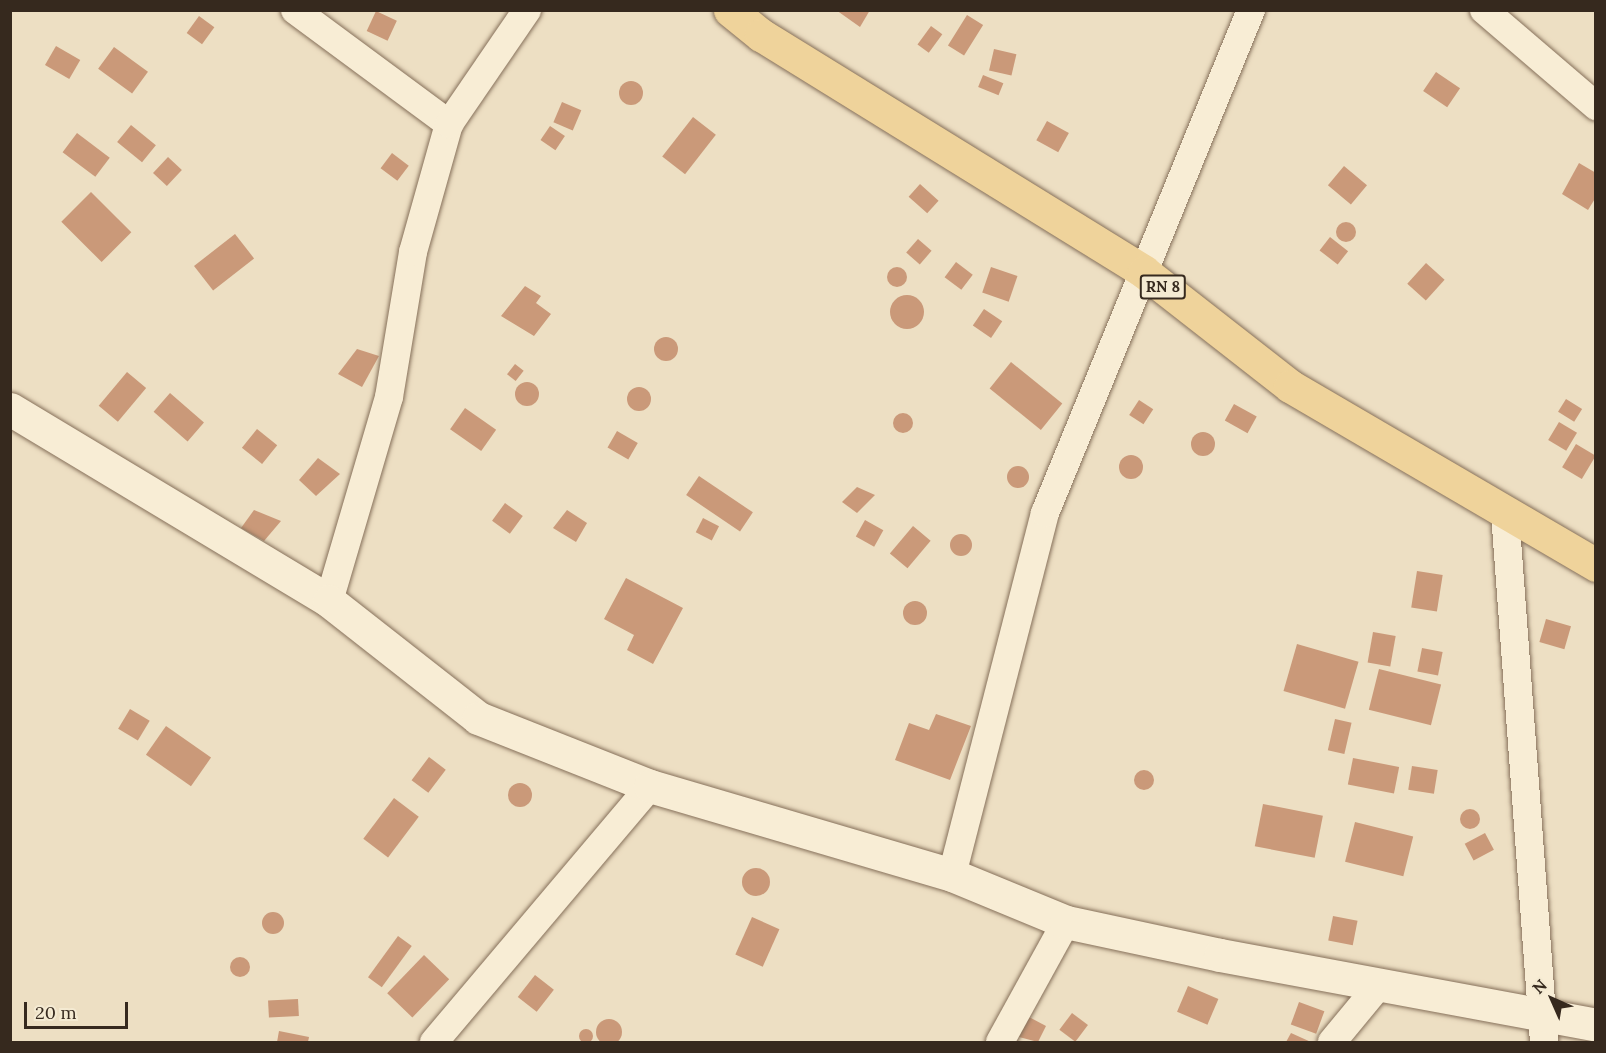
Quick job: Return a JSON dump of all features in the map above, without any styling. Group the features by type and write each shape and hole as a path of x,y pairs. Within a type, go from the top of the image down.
{"main road":[{"name":"RN 8","path":"730,10 761,35 1144,272 1290,386 1596,565"}],"street":[{"path":"295,10 449,124"},
{"path":"329,601 389,397 413,252 449,124 526,10"},
{"path":"952,875 1045,513 1251,10"},
{"path":"1485,10 1596,106"},
{"path":"10,409 329,601 478,718 650,786 952,875 1066,922 1380,984 1542,1028 1596,1025"},
{"path":"1505,513 1542,1028"},
{"path":"434,1042 650,786"},
{"path":"1000,1042 1066,922"},
{"path":"1332,1042 1380,984"}],"building":[{"path":"836,10 870,10 860,27"},
{"path":"376,11 397,21 388,41 367,31"},
{"path":"967,15 983,25 964,56 948,46"},
{"path":"199,16 214,27 202,44 187,33"},
{"path":"931,26 942,34 929,53 917,45"},
{"path":"56,46 80,60 69,79 45,65"},
{"path":"114,47 148,72 132,94 98,69"},
{"path":"994,49 1016,54 1011,76 989,70"},
{"path":"1436,72 1460,88 1447,107 1423,91"},
{"path":"983,75 1003,83 999,95 978,87"},
{"path":"631,81 636,82 642,88 642,98 636,104 631,105 626,104 620,98 619,93 620,88 626,82"},
{"path":"562,102 581,110 573,130 553,122"},
{"path":"693,117 716,135 685,174 662,156"},
{"path":"1047,121 1069,133 1058,152 1036,140"},
{"path":"131,125 156,145 142,162 117,142"},
{"path":"550,126 565,136 555,150 540,140"},
{"path":"77,133 110,158 95,177 63,152"},
{"path":"392,153 409,166 397,181 381,168"},
{"path":"168,157 182,170 167,186 153,173"},
{"path":"1579,163 1596,173 1596,197 1588,210 1562,194"},
{"path":"1344,166 1367,185 1351,204 1328,185"},
{"path":"920,184 939,201 927,213 909,197"},
{"path":"91,192 131,232 102,262 61,222"},
{"path":"1346,222 1353,225 1356,232 1353,239 1346,242 1339,239 1336,232 1339,225"},
{"path":"235,234 254,258 213,290 194,266"},
{"path":"1330,237 1348,251 1338,265 1320,250"},
{"path":"918,239 932,251 920,264 906,253"},
{"path":"956,262 973,275 961,290 945,277"},
{"path":"1426,263 1445,280 1426,301 1407,284"},
{"path":"897,267 904,270 907,277 904,284 897,287 890,284 887,277 890,270"},
{"path":"991,267 1017,276 1009,302 982,293"},
{"path":"525,286 541,296 536,303 551,314 534,336 501,316"},
{"path":"907,295 919,300 924,312 919,324 907,329 895,324 890,312 895,300"},
{"path":"984,309 1002,321 991,338 973,326"},
{"path":"666,337 675,340 678,349 675,358 666,361 657,358 654,349 657,340"},
{"path":"357,349 379,356 362,387 338,374"},
{"path":"1011,362 1062,404 1041,430 990,388"},
{"path":"515,364 524,371 516,381 507,374"},
{"path":"127,372 146,388 118,422 99,406"},
{"path":"527,382 535,386 539,394 535,402 527,406 519,402 515,394 519,386"},
{"path":"639,387 648,390 651,399 648,408 639,411 630,408 627,399 630,390"},
{"path":"170,393 204,423 188,441 154,412"},
{"path":"1566,399 1582,409 1574,422 1558,412"},
{"path":"1139,400 1153,409 1143,424 1129,415"},
{"path":"1234,404 1257,417 1248,433 1225,421"},
{"path":"465,408 496,430 481,451 450,429"},
{"path":"899,413 907,413 913,419 913,427 907,433 899,433 893,427 893,419"},
{"path":"1559,422 1577,433 1566,451 1548,440"},
{"path":"257,429 277,445 262,464 242,448"},
{"path":"617,431 638,443 628,459 608,447"},
{"path":"1203,432 1212,435 1215,444 1212,453 1203,456 1194,453 1191,444 1194,435"},
{"path":"1576,444 1596,456 1582,479 1562,467"},
{"path":"1131,455 1136,456 1142,462 1142,472 1136,478 1131,479 1126,478 1120,472 1119,467 1120,462 1126,456"},
{"path":"318,458 340,474 316,496 299,480"},
{"path":"1018,466 1026,469 1029,477 1026,485 1018,488 1010,485 1007,477 1010,469"},
{"path":"699,476 753,512 740,531 686,495"},
{"path":"857,487 875,495 857,513 842,502"},
{"path":"505,503 523,516 510,534 492,521"},
{"path":"254,510 281,521 264,541 241,528"},
{"path":"567,510 587,523 576,542 553,528"},
{"path":"703,518 719,526 712,540 696,532"},
{"path":"865,520 883,530 874,547 856,537"},
{"path":"913,526 931,541 907,568 890,554"},
{"path":"961,534 969,537 972,545 969,553 961,556 953,553 950,545 953,537"},
{"path":"1417,571 1443,575 1437,612 1411,608"},
{"path":"626,578 683,608 653,664 627,650 634,635 604,619"},
{"path":"915,601 923,605 927,613 923,621 915,625 907,621 903,613 907,605"},
{"path":"1546,619 1571,626 1564,649 1539,642"},
{"path":"1373,632 1396,636 1390,667 1368,663"},
{"path":"1297,644 1359,662 1345,709 1283,691"},
{"path":"1422,648 1443,652 1438,676 1417,672"},
{"path":"1379,669 1441,684 1431,725 1369,710"},
{"path":"130,709 150,721 138,741 118,729"},
{"path":"936,714 971,726 950,780 895,760 909,723 929,730"},
{"path":"1335,719 1352,723 1344,754 1328,750"},
{"path":"166,726 211,758 191,786 146,755"},
{"path":"429,757 446,770 428,793 412,780"},
{"path":"1353,758 1399,767 1394,793 1348,785"},
{"path":"1412,766 1438,770 1434,794 1408,790"},
{"path":"1140,770 1148,770 1154,776 1154,784 1148,790 1140,790 1134,784 1134,776"},
{"path":"520,783 528,787 532,795 528,803 520,807 512,803 508,795 512,787"},
{"path":"394,798 419,817 388,857 363,839"},
{"path":"1263,804 1323,816 1315,858 1255,846"},
{"path":"1470,809 1477,812 1480,819 1477,826 1470,829 1463,826 1460,819 1463,812"},
{"path":"1355,822 1413,837 1403,876 1345,862"},
{"path":"1485,833 1494,850 1474,861 1465,844"},
{"path":"756,868 766,872 770,882 766,892 756,896 746,892 742,882 746,872"},
{"path":"273,912 281,915 284,923 281,931 273,934 265,931 262,923 265,915"},
{"path":"1333,916 1358,921 1353,945 1328,941"},
{"path":"752,917 779,929 763,967 735,954"},
{"path":"398,936 412,946 382,987 368,977"},
{"path":"424,955 449,979 412,1017 387,993"},
{"path":"236,957 244,957 250,963 250,971 244,977 236,977 230,971 230,963"},
{"path":"535,975 554,990 537,1012 518,997"},
{"path":"1188,986 1218,999 1207,1025 1177,1012"},
{"path":"298,999 299,1016 269,1018 268,1001"},
{"path":"1299,1002 1324,1011 1316,1034 1291,1025"},
{"path":"1072,1013 1088,1025 1075,1042 1059,1030"},
{"path":"1029,1017 1046,1026 1038,1042 1019,1037"},
{"path":"609,1019 618,1023 622,1032 618,1041 609,1045 600,1041 596,1032 600,1023"},
{"path":"586,1029 591,1031 593,1036 591,1041 586,1043 581,1041 579,1036 581,1031"},
{"path":"279,1031 309,1037 308,1042 277,1042"},
{"path":"1291,1033 1311,1042 1286,1042"}]}
